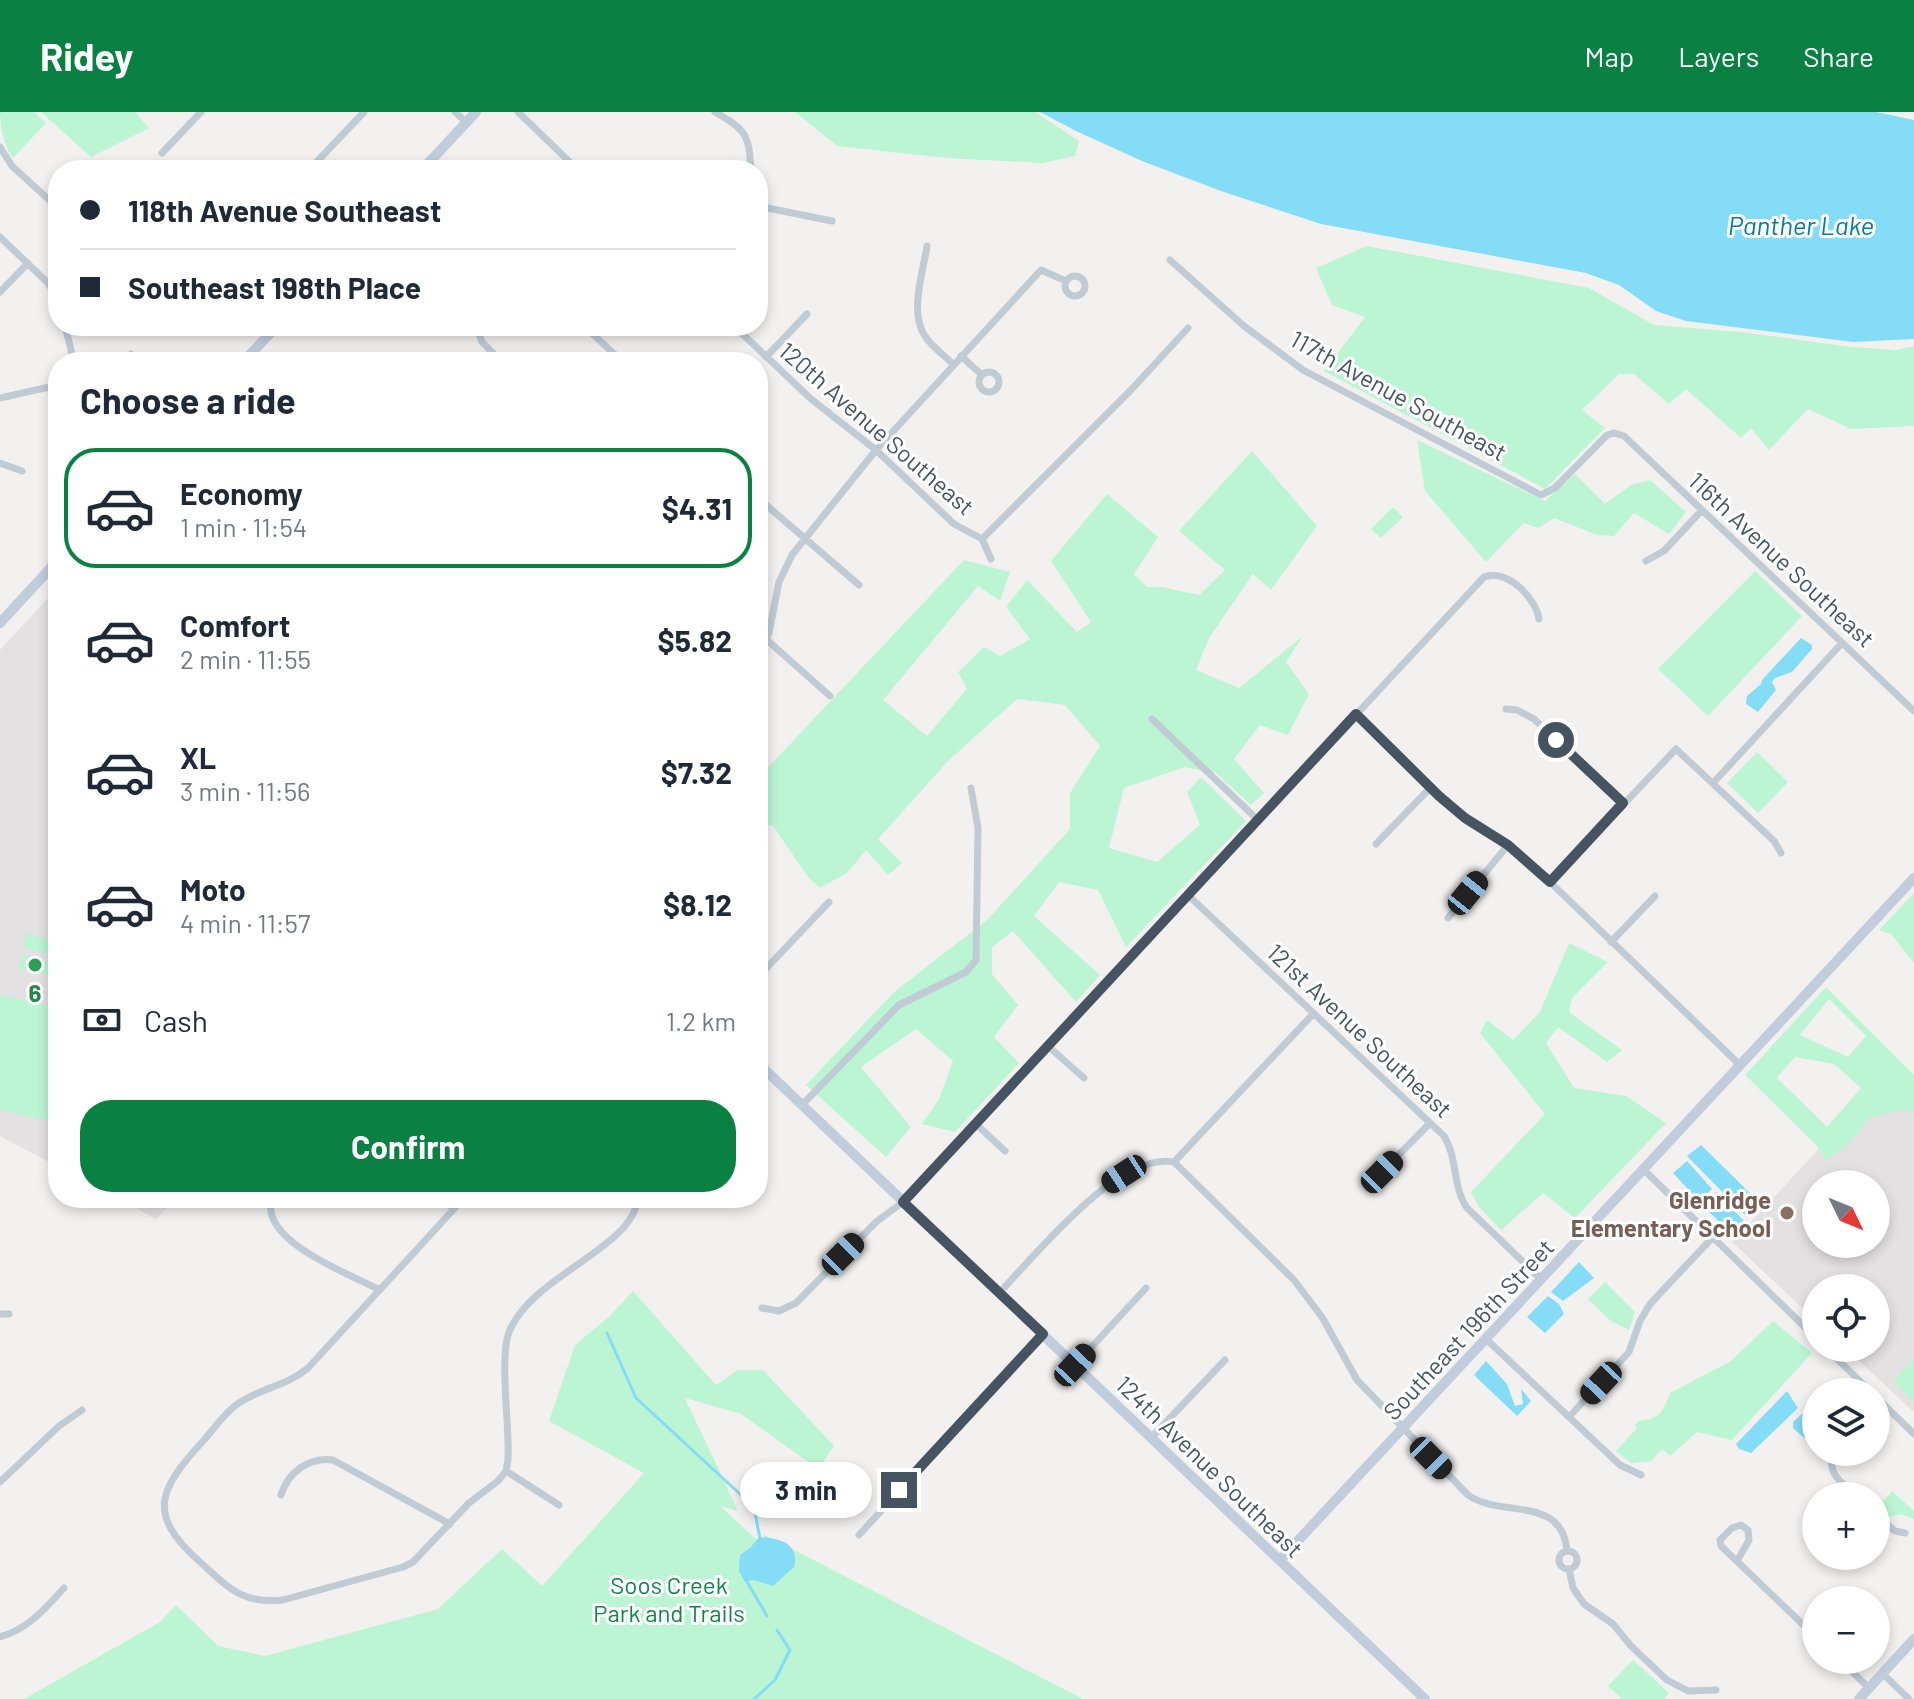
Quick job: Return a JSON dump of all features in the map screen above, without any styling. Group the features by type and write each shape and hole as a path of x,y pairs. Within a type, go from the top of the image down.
{"street":[{"path":"162,153 201,112"},
{"path":"318,160 364,112"},
{"path":"455,112 466,122"},
{"path":"431,160 476,112"},
{"path":"518,112 568,160"},
{"path":"715,112 745,134 750,145 751,160"},
{"path":"0,147 12,166 48,199"},
{"path":"768,208 832,221"},
{"path":"0,237 48,283"},
{"path":"927,246 918,308 920,326 930,342 953,364"},
{"name":"117th Avenue Southeast","path":"1170,260 1244,326 1303,370 1541,495 1555,488 1607,435 1614,433 1624,436"},
{"path":"0,292 28,263"},
{"path":"768,635 786,564 876,450 1041,270 1066,281"},
{"path":"768,355 807,314"},
{"path":"982,539 1131,390 1188,328"},
{"path":"252,352 268,336"},
{"path":"480,336 492,352"},
{"path":"595,336 612,352"},
{"name":"120th Avenue Southeast","path":"744,336 761,352"},
{"path":"961,356 982,375"},
{"name":"120th Avenue Southeast","path":"768,359 811,399 876,450 954,524 982,539 991,559"},
{"path":"0,398 48,387"},
{"name":"116th Avenue Southeast","path":"1624,436 1914,711"},
{"path":"0,463 22,471"},
{"path":"768,507 859,585"},
{"path":"1646,561 1664,551 1702,510"},
{"path":"0,623 48,571"},
{"path":"762,1308 779,1311 796,1303 876,1222 903,1202 1484,577 1498,575 1510,581 1534,601 1539,619"},
{"path":"768,641 830,696"},
{"path":"1714,782 1842,643"},
{"path":"1506,709 1517,710 1534,719 1623,803"},
{"path":"1356,714 1430,788 1465,818 1508,845 1550,882 1740,1065"},
{"path":"1152,719 1259,821"},
{"path":"1550,882 1676,749 1774,841 1781,853"},
{"path":"802,1105 899,1005 966,972 976,960 978,828 971,788"},
{"path":"1376,844 1430,788"},
{"path":"1448,918 1508,845"},
{"name":"Southeast 196th Street","path":"1280,1560 1914,878"},
{"name":"121st Avenue Southeast","path":"1189,896 1430,1123 1449,1145 1454,1156 1460,1195 1467,1208 1541,1279"},
{"path":"1611,942 1655,896"},
{"path":"768,966 829,902"},
{"path":"1174,1162 1313,1014"},
{"path":"1049,1047 1084,1078"},
{"name":"124th Avenue Southeast","path":"768,1073 1425,1699"},
{"path":"1382,1172 1430,1123"},
{"path":"976,1124 1005,1151"},
{"path":"999,1293 1110,1183 1143,1165 1165,1160 1174,1162 1301,1288 1322,1317 1349,1369 1403,1429 1479,1503 1538,1512 1550,1518 1560,1527 1567,1551"},
{"path":"1643,1169 1802,1324"},
{"path":"272,1208 274,1223 285,1238 380,1290"},
{"path":"454,1209 299,1376 245,1399 229,1412 175,1471 165,1494 165,1515 169,1527 184,1547 233,1591 249,1600 283,1600 403,1567 413,1562 469,1503 498,1481 506,1471 509,1454 505,1347 516,1318 542,1289 625,1227 636,1208"},
{"path":"1569,1417 1629,1352 1650,1304 1713,1237"},
{"path":"1075,1365 1146,1288"},
{"path":"859,1535 1043,1334"},
{"path":"1486,1339 1620,1465 1641,1475"},
{"path":"1151,1438 1225,1360"},
{"path":"1840,1362 1857,1378"},
{"path":"0,1482 59,1426 82,1410"},
{"path":"1890,1413 1914,1434"},
{"path":"281,1495 288,1479 304,1465 324,1458 345,1464 450,1524"},
{"path":"506,1471 559,1505"},
{"path":"1737,1561 1749,1540 1748,1530 1741,1525 1732,1528 1720,1543 1737,1561 1802,1623"},
{"path":"1890,1527 1905,1533"},
{"path":"1567,1551 1577,1557 1576,1563 1569,1569 1561,1566 1559,1560 1562,1553 1567,1551"},
{"path":"1569,1569 1573,1588 1584,1604 1613,1624 1667,1680 1688,1691 1716,1690"},
{"path":"0,1637 14,1633 41,1614 64,1588"},
{"path":"1890,1664 1914,1639"},
{"path":"1854,1674 1869,1688"},
{"path":"1859,1699 1881,1674"},
{"path":"1883,1674 1909,1699"}],"shaded area":[{"path":"48,598 48,1162 0,1136 0,650"},
{"name":"Glenridge Elementary School","path":"1899,1063 1914,1078 1914,1412 1890,1390 1890,1378 1877,1378 1860,1362 1890,1362 1890,1274 1802,1274 1802,1308 1732,1242"},
{"path":"136,1208 166,1208 156,1219"}],"green space":[{"path":"0,112 34,112 46,123 13,158 3,136"},
{"path":"41,112 135,112 149,128 91,157"},
{"path":"795,112 1035,112 1079,141 1075,156 1043,163 947,158 837,146"},
{"path":"1367,246 1589,288 1654,325 1741,332 1850,347 1897,350 1914,346 1914,426 1851,429 1808,409 1769,450 1751,428 1741,438 1686,389 1669,404 1634,374 1619,374 1582,410 1605,428 1545,489 1324,371 1365,317 1332,305 1316,268"},
{"path":"1417,440 1545,501 1575,474 1605,504 1631,485 1650,480 1686,512 1669,534 1634,513 1614,536 1597,535 1554,518 1538,528 1524,523 1486,562 1425,491"},
{"path":"1252,451 1317,526 1271,590 1253,574 1209,638 1196,670 1239,688 1303,636 1286,662 1309,694 1288,735 1260,725 1234,759 1264,793 1251,805 1216,773 1185,767 1124,788 1109,848 1157,862 1200,825 1187,792 1201,777 1246,821 1126,947 1098,890 1059,882 1034,916 1100,975 1076,1002 1013,931 992,947 992,974 1018,1005 994,1037 1019,1063 955,1132 922,1124 939,1099 953,1061 916,1029 861,1067 911,1127 886,1157 806,1085 894,992 987,920 1070,829 1070,793 1100,746 1065,705 1017,699 948,761 878,839 902,863 888,875 866,850 847,873 820,888 808,877 773,826 768,825 768,767 964,560 1010,572 1000,601 978,586 883,700 927,736 967,689 958,672 984,647 1000,656 1030,639 1006,607 1027,580 1077,632 1091,622 1051,561 1107,494 1158,537 1134,574 1147,587 1199,595 1225,570 1179,531"},
{"path":"1393,507 1403,517 1381,538 1371,529"},
{"path":"1755,571 1802,616 1708,716 1658,669"},
{"path":"1757,752 1788,782 1758,813 1727,783"},
{"path":"1914,893 1914,963 1891,934 1879,930"},
{"path":"26,934 48,939 48,954 23,948"},
{"path":"1569,943 1608,962 1572,998 1569,1012 1622,1050 1607,1062 1558,1027 1546,1043 1574,1088 1626,1096 1666,1123 1575,1218 1543,1193 1501,1230 1479,1207 1471,1192 1545,1114 1480,1033 1487,1020 1513,1040 1540,1012"},
{"name":"6","path":"22,955 48,961 48,976 18,969"},
{"path":"1826,987 1914,1075 1914,1111 1902,1110 1869,1118 1847,1145 1827,1160 1814,1143 1745,1075","holes":["1829,999 1866,1036 1848,1057 1800,1035","1795,1057 1834,1064 1861,1088 1827,1127 1777,1078"]},
{"path":"0,995 48,1006 48,1121 0,1110"},
{"path":"1605,1282 1635,1312 1629,1330 1611,1321 1588,1299"},
{"name":"Soos Creek Park and Trails","path":"633,1291 716,1385 738,1370 763,1370 834,1446 818,1469 741,1414 685,1398 738,1511 720,1506 758,1541 765,1535 1083,1699 24,1699 160,1622 176,1605 218,1646 265,1656 438,1609 502,1549 542,1586 644,1473 549,1421 575,1345 610,1316"},
{"path":"1773,1321 1802,1345 1804,1362 1732,1440 1697,1432 1670,1456 1662,1449 1651,1461 1631,1463 1616,1451 1637,1428 1635,1425 1638,1421 1660,1413 1670,1393 1731,1361"},
{"path":"1914,1359 1914,1401 1893,1381"},
{"path":"1892,1491 1914,1511 1914,1519 1901,1514 1890,1517"},
{"path":"1633,1660 1669,1693 1664,1699 1622,1699 1608,1686"}],"water":[{"name":"Panther Lake","path":"1040,112 1876,112 1914,120 1914,339 1853,342 1686,321 1656,311 1619,285 1586,273 1321,224 1142,161"},
{"path":"1801,638 1812,645 1812,649 1792,672 1775,678 1772,682 1776,690 1758,712 1746,704 1747,696"},
{"path":"1701,1145 1759,1202 1745,1215 1687,1156"},
{"path":"1687,1161 1712,1189 1699,1201 1673,1173"},
{"path":"1716,1192 1744,1221 1732,1234 1702,1205"},
{"path":"1579,1262 1594,1278 1563,1301 1551,1292"},
{"path":"1548,1296 1559,1304 1564,1314 1545,1333 1527,1317"},
{"path":"1486,1361 1507,1384 1515,1406 1523,1404 1521,1389 1531,1401 1517,1416 1474,1375"},
{"path":"1787,1391 1798,1408 1751,1453 1739,1449 1736,1444"},
{"path":"1802,1414 1802,1436 1793,1428 1793,1422"},
{"path":"759,1537 780,1540 794,1552 794,1567 773,1586 754,1580 745,1582 739,1571 740,1555"}],"waterway":[{"path":"607,1333 636,1398 754,1507 760,1539"},
{"path":"746,1580 767,1616"},
{"path":"754,1699 775,1680 790,1650 777,1630"}],"place":[{"name":"6","path":"35,965"},
{"name":"Glenridge Elementary School","path":"1787,1213"}],"route":[{"path":"899,1490 1043,1334 903,1202 1356,714 1439,796 1465,818 1508,845 1550,882 1623,803 1556,740"}]}
